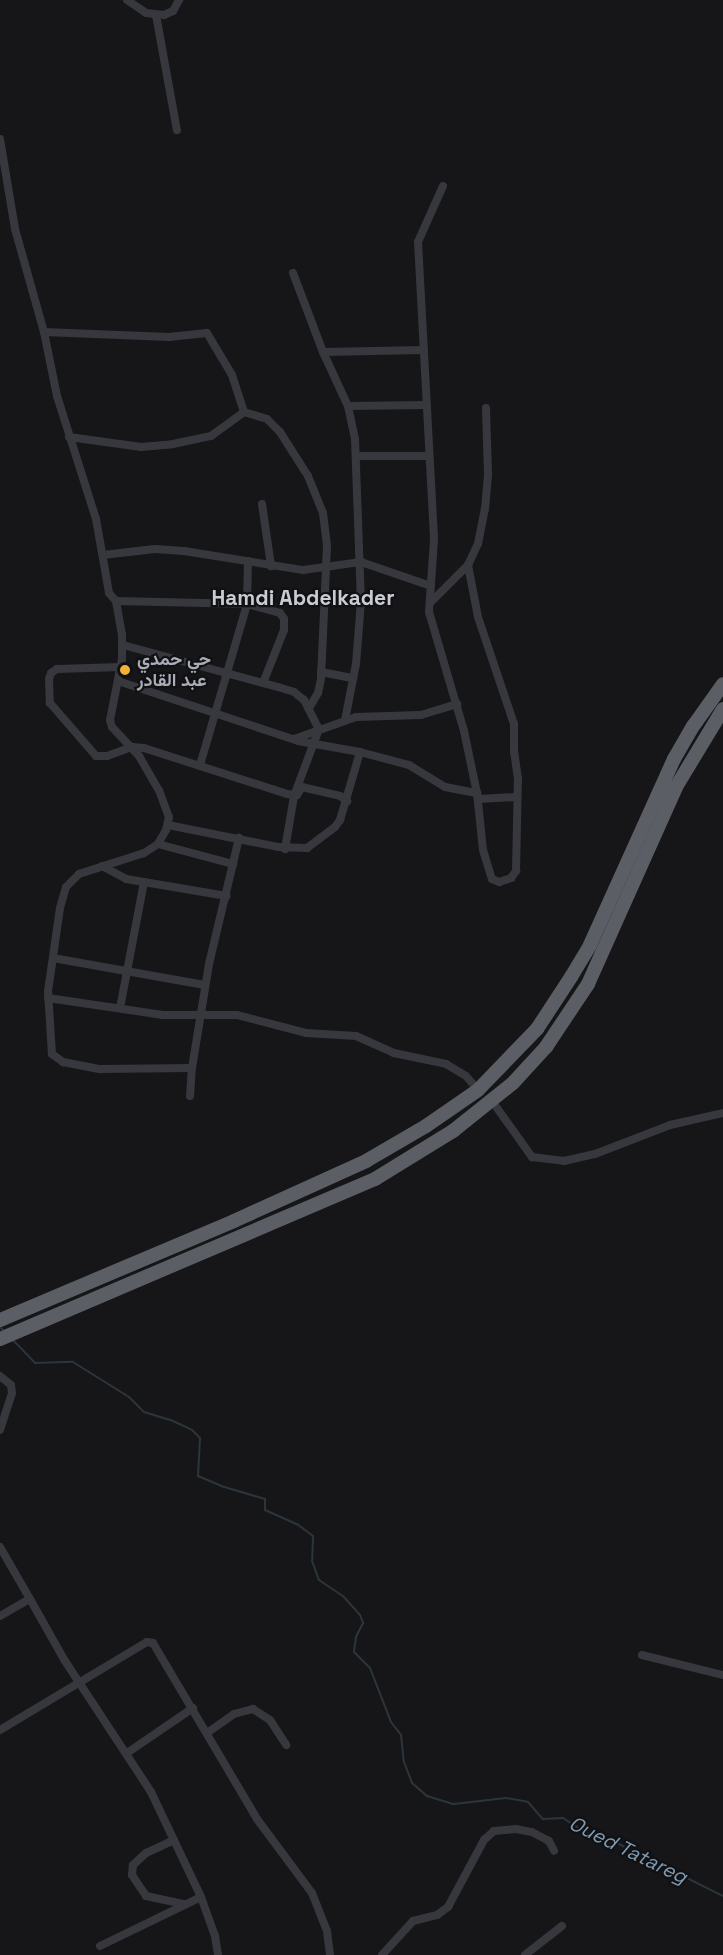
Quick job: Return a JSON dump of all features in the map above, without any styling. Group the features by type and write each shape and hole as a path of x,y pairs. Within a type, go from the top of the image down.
{"highway":[{"path":"0,1320 234,1221 366,1161 426,1126 478,1090 537,1029 571,977 590,945 674,759 694,725 723,684"},
{"path":"0,1339 375,1179 453,1131 513,1083 546,1047 588,984 675,787 723,709"}],"street":[{"path":"127,0 138,9 156,15 165,15 173,11 179,0"},
{"path":"156,15 177,130"},
{"path":"0,139 15,230 44,332 69,437 96,519 109,593 116,601 123,645 110,720 112,727 132,747 142,752 201,765 296,792"},
{"path":"443,186 418,242 434,540 430,603 434,636 457,704 477,796 483,850 492,879 498,882 512,878 516,872 518,796 513,715 478,616 468,564"},
{"path":"293,273 323,352 348,406 357,456 362,601 353,678 345,720"},
{"path":"44,332 169,337 207,333 232,375 244,412"},
{"path":"323,352 424,350"},
{"path":"348,406 427,405"},
{"path":"430,603 468,564 478,544 485,509 488,473 486,408"},
{"path":"69,437 141,447 173,444 211,436 244,412"},
{"path":"244,412 267,419 280,432 308,476 323,513 328,568 321,672 318,693 309,708"},
{"path":"357,456 429,456"},
{"path":"262,504 271,566"},
{"path":"102,555 155,549 303,570 361,562 431,586"},
{"path":"201,765 246,604 248,561"},
{"path":"116,601 246,604 280,613 285,619 282,636 263,683"},
{"path":"123,645 294,692 309,708 319,729"},
{"path":"121,667 53,670 49,679 49,697 57,713 93,754 107,756 132,747"},
{"path":"321,672 353,678"},
{"path":"118,681 294,739 360,752 409,765 445,787 477,796 518,796"},
{"path":"294,739 356,717 421,715 457,704"},
{"path":"285,849 296,792 319,729"},
{"path":"142,752 168,810 168,825 158,844 144,852 74,876 66,887 48,998 52,1054 57,1060 100,1068 192,1068"},
{"path":"168,825 285,849 299,849 316,842 335,827 347,801 360,752"},
{"path":"296,792 302,787 340,796 347,801"},
{"path":"190,1096 199,1015 239,838"},
{"path":"158,844 233,864"},
{"path":"102,866 121,877 227,896"},
{"path":"120,1008 144,882"},
{"path":"53,958 205,985"},
{"path":"48,998 163,1015 237,1015 306,1033 356,1036 388,1052 446,1064 466,1076 478,1090"},
{"path":"492,1101 532,1157 564,1161 594,1154 669,1125 723,1113"},
{"path":"0,1376 11,1384 12,1393 0,1430"},
{"path":"0,1547 80,1684 128,1753 151,1792 201,1897 215,1936 218,1955"},
{"path":"0,1616 30,1599"},
{"path":"0,1730 147,1642 151,1642 193,1708 257,1820 312,1893 327,1931 330,1955"},
{"path":"642,1655 723,1675"},
{"path":"128,1753 193,1708"},
{"path":"207,1733 234,1714 253,1709 270,1720 286,1745"},
{"path":"382,1955 413,1921 432,1917 448,1907 484,1840 494,1831 516,1829 532,1832 549,1841 554,1851"},
{"path":"174,1840 146,1853 133,1865 132,1875 146,1896 185,1904"},
{"path":"100,1946 201,1897"},
{"path":"525,1955 562,1926"}],"waterway":[{"name":"Oued Tatareg","path":"0,1327 5,1332"},
{"name":"Oued Tatareg","path":"11,1338 35,1363 73,1362 129,1397 144,1412 192,1430 200,1438 198,1476 221,1486 265,1499 265,1510 297,1524 313,1536 312,1561 319,1580 343,1596 360,1615 363,1623 356,1637 354,1652 370,1668 391,1722 401,1735 404,1762 412,1783 427,1796 454,1804 506,1798 528,1802 543,1819 563,1818 586,1833 619,1844 723,1896"}],"place":[{"name":"حي حمدي عبد القادر","path":"125,670"}],"district":[{"name":"Hamdi Abdelkader","path":"303,598"}]}
